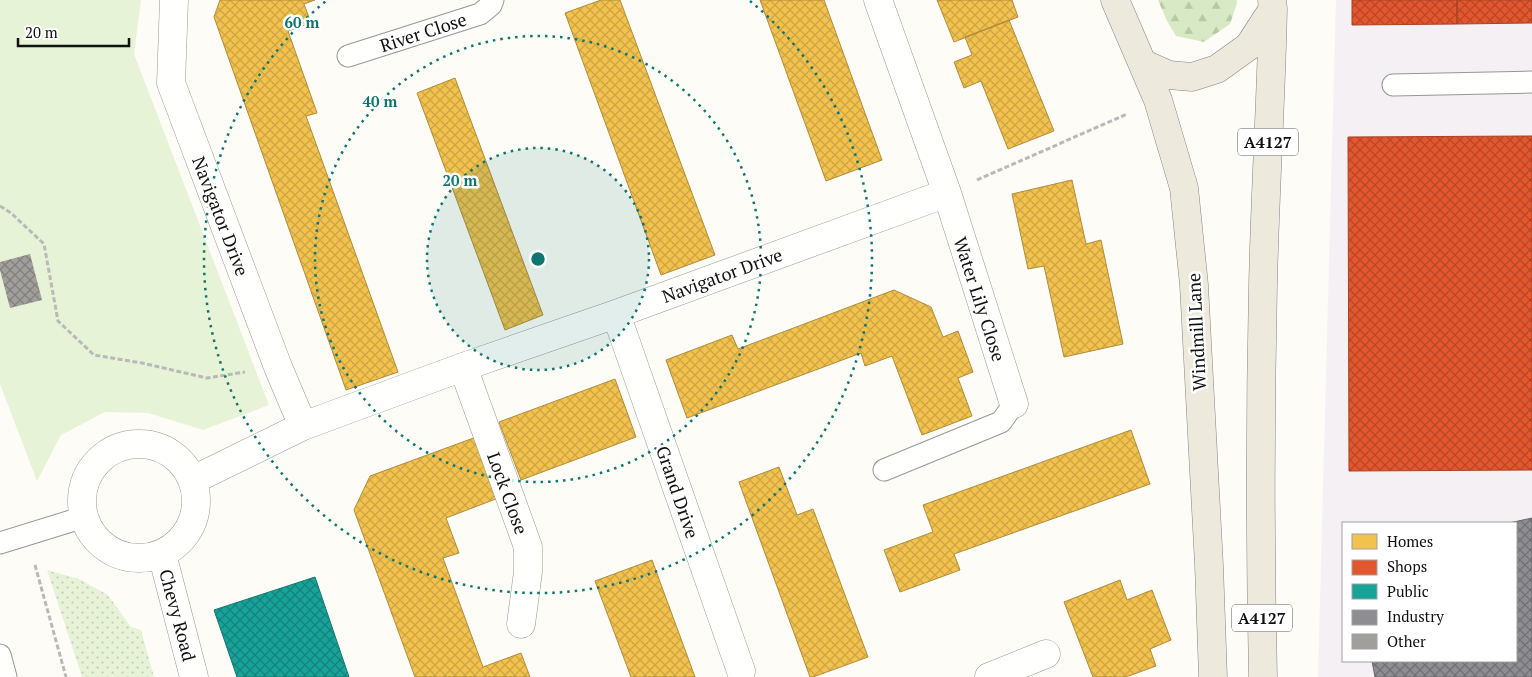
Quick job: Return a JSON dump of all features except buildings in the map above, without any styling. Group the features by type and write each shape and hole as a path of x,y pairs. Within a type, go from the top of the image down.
{"main road":[{"name":"Windmill Lane","path":"1115,0 1158,100 1184,188 1194,285 1213,677"},
{"path":"1144,64 1169,76 1192,77 1217,68 1249,46 1273,5"},
{"name":"A4127","path":"1263,677 1260,558 1263,284 1273,5"}],"street":[{"name":"Navigator Drive","path":"174,0 171,83 278,367 303,426"},
{"path":"878,0 947,193"},
{"name":"Navigator Drive","path":"193,480 303,426 947,193"},
{"name":"Water Lily Close","path":"947,193 1014,404"},
{"name":"Grand Drive","path":"616,314 741,671"},
{"name":"Lock Close","path":"463,367 528,547 528,572 521,624"},
{"name":"Chevy Road","path":"134,444 154,445 163,449 185,466 193,480 197,503 192,523 183,539 162,554 134,558 114,553 93,536 84,517 82,507 85,483 95,465 109,452 134,444"},
{"name":"Chevy Road","path":"162,554 194,677"},
{"path":"989,677 1046,654"}],"lane":[{"name":"River Close","path":"348,56 480,14 492,5 493,0"},
{"path":"1393,85 1532,82"},
{"path":"884,470 1001,422 1014,404"},
{"path":"0,543 84,517"}],"path":[{"path":"947,193 1158,100"},
{"path":"0,206 11,213 44,244 58,322 94,355 142,363 207,378 278,367"},
{"path":"43,561 35,565 66,677"}],"shaded area":[{"path":"1336,0 1532,0 1532,677 1318,677"}],"green space":[{"path":"0,0 141,0 134,54 269,405 203,430 148,413 105,412 61,435 37,481 0,384"},
{"path":"1158,0 1237,0 1237,3 1230,24 1204,42 1176,36"},
{"path":"47,570 79,579 108,595 131,627 141,630 154,677 82,677"}]}
